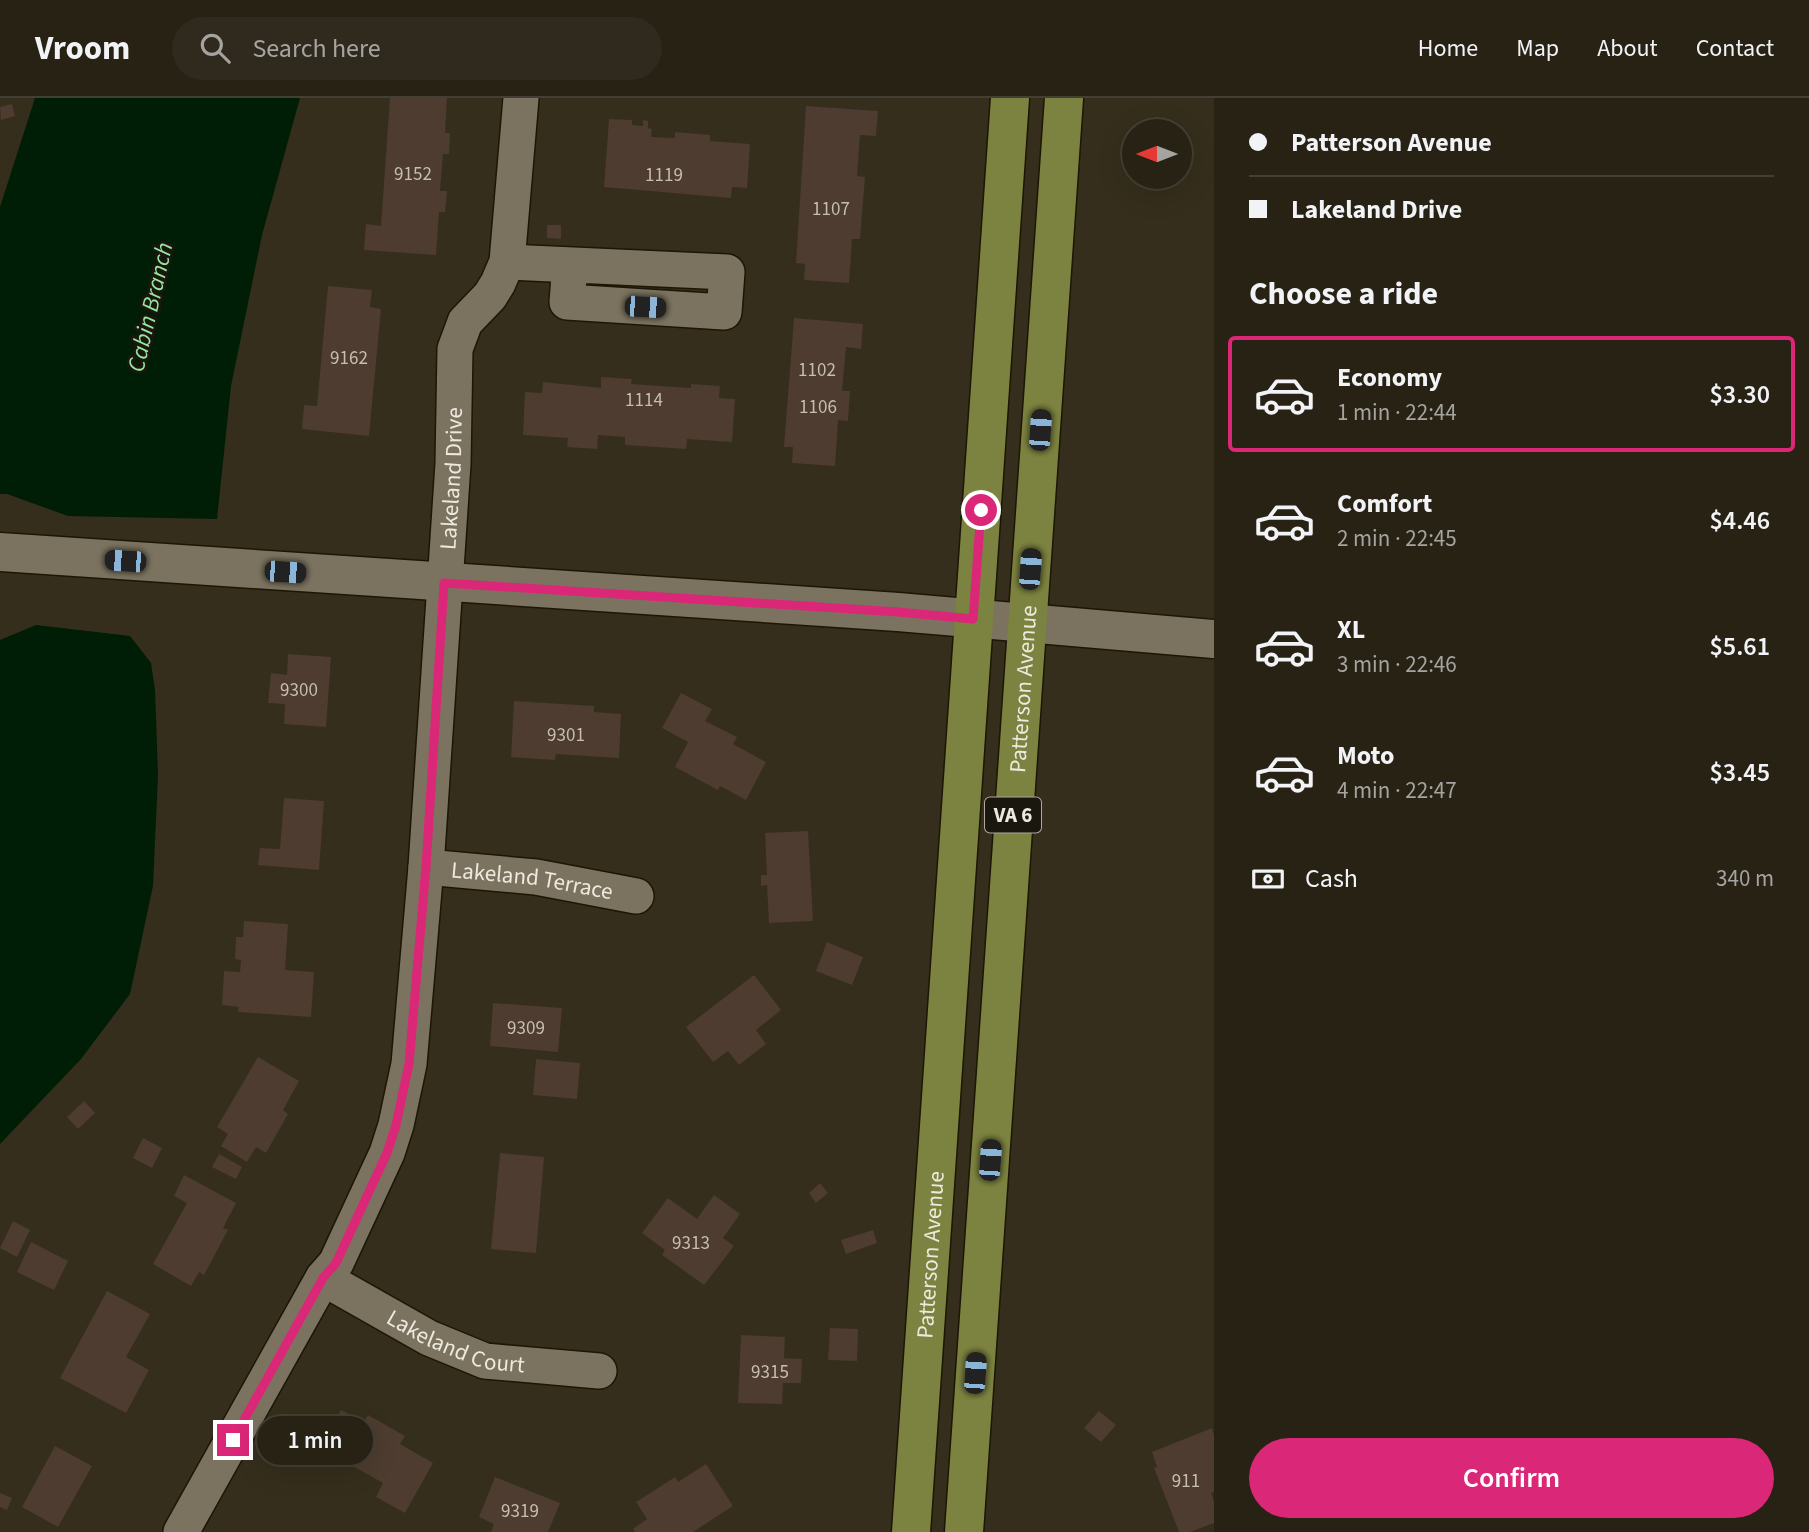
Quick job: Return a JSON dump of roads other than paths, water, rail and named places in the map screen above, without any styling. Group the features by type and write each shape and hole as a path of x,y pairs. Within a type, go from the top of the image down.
{"main road":[{"name":"Patterson Avenue","path":"911,1532 1010,98"},
{"name":"Patterson Avenue","path":"964,1532 1064,98"}],"street":[{"name":"Lakeland Drive","path":"181,1532 323,1278 336,1263 387,1153 396,1125 409,1064 426,867 453,464 455,349 465,322 490,296 507,262 521,98"},
{"path":"507,262 570,265"},
{"path":"0,552 871,610 1214,639"},
{"name":"Lakeland Terrace","path":"426,867 536,877 636,896"},
{"name":"Lakeland Court","path":"323,1278 429,1338 485,1361 599,1371"}],"water":[{"name":"Cabin Branch","path":"35,98 300,98 262,235 231,386 217,519 68,516 7,494 0,494 0,207"},
{"path":"36,625 130,636 151,663 155,690 158,775 153,886 130,994 81,1059 0,1144 0,640"}]}
